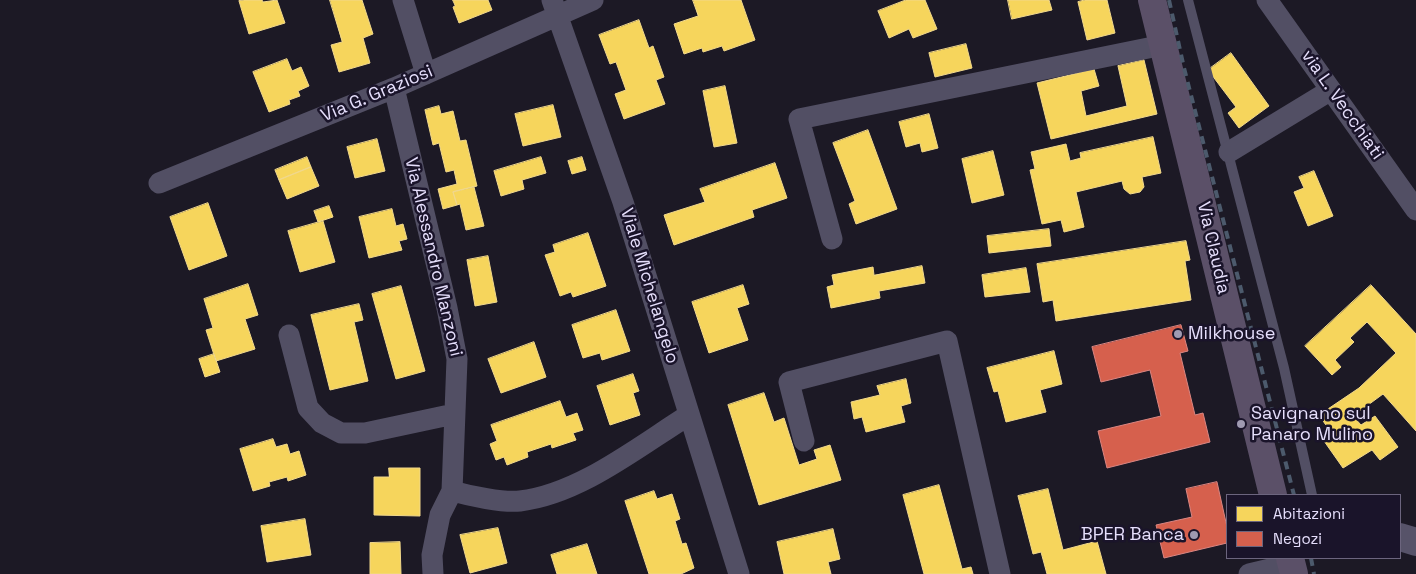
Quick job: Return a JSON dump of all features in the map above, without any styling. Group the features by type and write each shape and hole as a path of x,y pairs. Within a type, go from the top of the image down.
{"main road":[{"name":"Via Claudia","path":"1152,0 1273,494"},
{"path":"1401,537 1416,542"}],"street":[{"path":"403,0 426,74"},
{"name":"Via G. Graziosi","path":"159,183 426,74 555,7 593,0"},
{"name":"via L. Vecchiati","path":"1267,0 1416,210"},
{"name":"Viale Michelangelo","path":"555,7 623,202 739,574"},
{"path":"832,239 800,119 1163,44"},
{"name":"Via Alessandro Manzoni","path":"394,88 448,308 455,351 452,491 440,515 432,555 433,574"},
{"path":"1229,152 1331,90"},
{"path":"288,334 308,408 322,423 341,432 366,433 454,414"},
{"path":"804,441 789,382 947,342 1000,574"},
{"path":"452,491 466,495 519,501 566,489 689,415"},
{"path":"1249,574 1291,565"}],"lane":[{"path":"1188,0 1284,368 1312,494"}],"building: Abitazioni":[{"path":"262,0 263,2 277,0 285,23 249,34 239,1"},
{"path":"330,0 362,0 373,34 363,38 370,63 339,72 331,45 342,42"},
{"path":"453,0 488,0 492,10 459,23 453,7 455,6"},
{"path":"693,0 741,0 755,40 724,51 722,46 703,52 702,48 684,54 674,24 698,16"},
{"path":"906,0 925,0 937,29 913,38 909,29 889,38 878,11"},
{"path":"1008,0 1049,0 1052,10 1012,19"},
{"path":"1085,0 1107,0 1115,33 1087,40 1078,2"},
{"path":"639,20 649,48 653,46 664,77 656,80 665,104 624,119 615,94 626,90 616,62 610,64 599,35"},
{"path":"966,44 972,68 935,77 929,53"},
{"path":"1231,53 1269,106 1239,128 1228,113 1236,107 1208,70"},
{"path":"287,59 292,71 301,67 309,86 298,91 300,96 289,100 290,104 269,112 253,72"},
{"path":"1144,60 1157,114 1051,139 1037,83 1094,69 1099,86 1081,91 1086,116 1127,106 1118,66"},
{"path":"725,86 737,143 714,147 703,91"},
{"path":"553,105 561,137 523,146 515,114"},
{"path":"439,106 441,114 453,111 460,141 466,140 477,186 453,192 457,205 443,209 438,189 457,184 454,170 446,172 439,143 433,145 425,110"},
{"path":"929,114 938,148 922,152 920,143 906,147 899,122"},
{"path":"868,130 897,209 856,224 849,204 855,201 833,143"},
{"path":"1153,137 1161,173 1142,177 1144,187 1140,192 1130,194 1124,189 1122,181 1076,192 1084,227 1064,232 1061,220 1042,224 1030,170 1035,169 1031,152 1066,144 1070,161 1081,158 1080,153"},
{"path":"377,139 385,171 355,178 347,147"},
{"path":"993,151 1004,195 972,203 962,159"},
{"path":"307,157 311,167 279,180 275,170"},
{"path":"541,157 546,173 522,180 524,189 501,196 494,171"},
{"path":"582,157 586,170 572,174 568,161"},
{"path":"775,163 787,198 752,210 754,217 674,245 664,215 705,202 700,189"},
{"path":"311,167 319,186 287,199 279,180"},
{"path":"1314,171 1333,216 1308,226 1294,192 1304,188 1299,177"},
{"path":"474,187 484,226 466,230 460,204 457,205 453,192"},
{"path":"208,203 227,256 189,270 170,217"},
{"path":"329,206 333,217 318,222 314,211"},
{"path":"392,209 396,226 403,224 407,239 399,241 402,250 369,258 359,217"},
{"path":"323,221 335,262 300,272 288,231"},
{"path":"1049,229 1051,246 989,253 987,236"},
{"path":"588,233 606,286 573,297 571,292 560,296 545,255 555,252 553,245"},
{"path":"1186,241 1190,260 1185,261 1191,300 1056,321 1053,300 1043,302 1037,264"},
{"path":"488,256 497,302 475,306 467,260"},
{"path":"922,266 925,283 879,291 880,298 831,308 827,287 834,285 832,275 873,267 874,275"},
{"path":"1026,268 1030,292 985,297 982,275"},
{"path":"248,284 258,315 245,319 255,349 216,361 206,330 213,328 204,299"},
{"path":"743,285 749,304 737,308 748,340 709,353 692,302"},
{"path":"1371,285 1416,334 1416,431 1383,394 1353,416 1361,425 1375,416 1398,447 1380,460 1372,450 1343,468 1324,441 1332,434 1319,415 1359,388 1396,353 1367,322 1350,338 1354,342 1335,360 1341,367 1332,375 1305,346"},
{"path":"401,286 425,371 396,379 372,294"},
{"path":"359,304 363,320 354,322 368,381 330,390 311,315"},
{"path":"616,310 630,351 602,360 600,353 583,358 572,325"},
{"path":"534,342 546,377 501,393 488,359"},
{"path":"1054,351 1062,384 1040,390 1046,412 1006,422 998,391 994,392 987,368"},
{"path":"214,354 220,372 205,377 199,359"},
{"path":"633,374 639,391 633,393 640,415 610,425 597,386"},
{"path":"906,379 911,403 901,406 905,422 866,432 862,417 854,419 851,402 880,395 877,386"},
{"path":"764,393 774,422 784,418 799,465 817,459 814,450 830,445 841,480 759,505 728,405"},
{"path":"560,401 566,417 577,413 583,430 573,433 576,440 552,448 551,444 527,452 528,457 507,465 504,457 496,460 490,444 497,441 491,425"},
{"path":"273,439 276,447 287,444 290,454 299,451 306,475 288,481 287,477 269,482 270,486 253,491 240,449"},
{"path":"389,468 420,468 420,516 374,515 374,477 389,477"},
{"path":"939,485 962,569 971,567 973,574 924,574 903,495"},
{"path":"1048,489 1063,550 1097,541 1106,574 1047,574 1041,552 1033,554 1018,496"},
{"path":"654,491 657,499 672,494 680,519 675,521 682,544 686,543 694,568 681,574 649,574 625,501"},
{"path":"305,519 311,555 267,562 261,526"},
{"path":"498,528 507,563 470,573 460,535"},
{"path":"833,529 840,559 828,562 831,574 784,574 777,542"},
{"path":"400,542 401,574 370,574 370,543"},
{"path":"587,544 597,574 557,574 551,555"}],"building: Negozi":[{"path":"1181,325 1188,351 1180,353 1195,415 1203,413 1210,442 1107,468 1098,431 1161,416 1150,370 1101,382 1092,347"},
{"path":"1217,482 1226,522 1226,543 1164,558 1156,525 1192,517 1186,489"}],"railway":[{"path":"1169,0 1184,68 1294,494"},
{"path":"1311,559 1314,574"}],"place":[{"name":"Milkhouse","path":"1178,334"},
{"name":"Savignano sul Panaro Mulino","path":"1241,424"},
{"name":"BPER Banca","path":"1194,535"}]}
